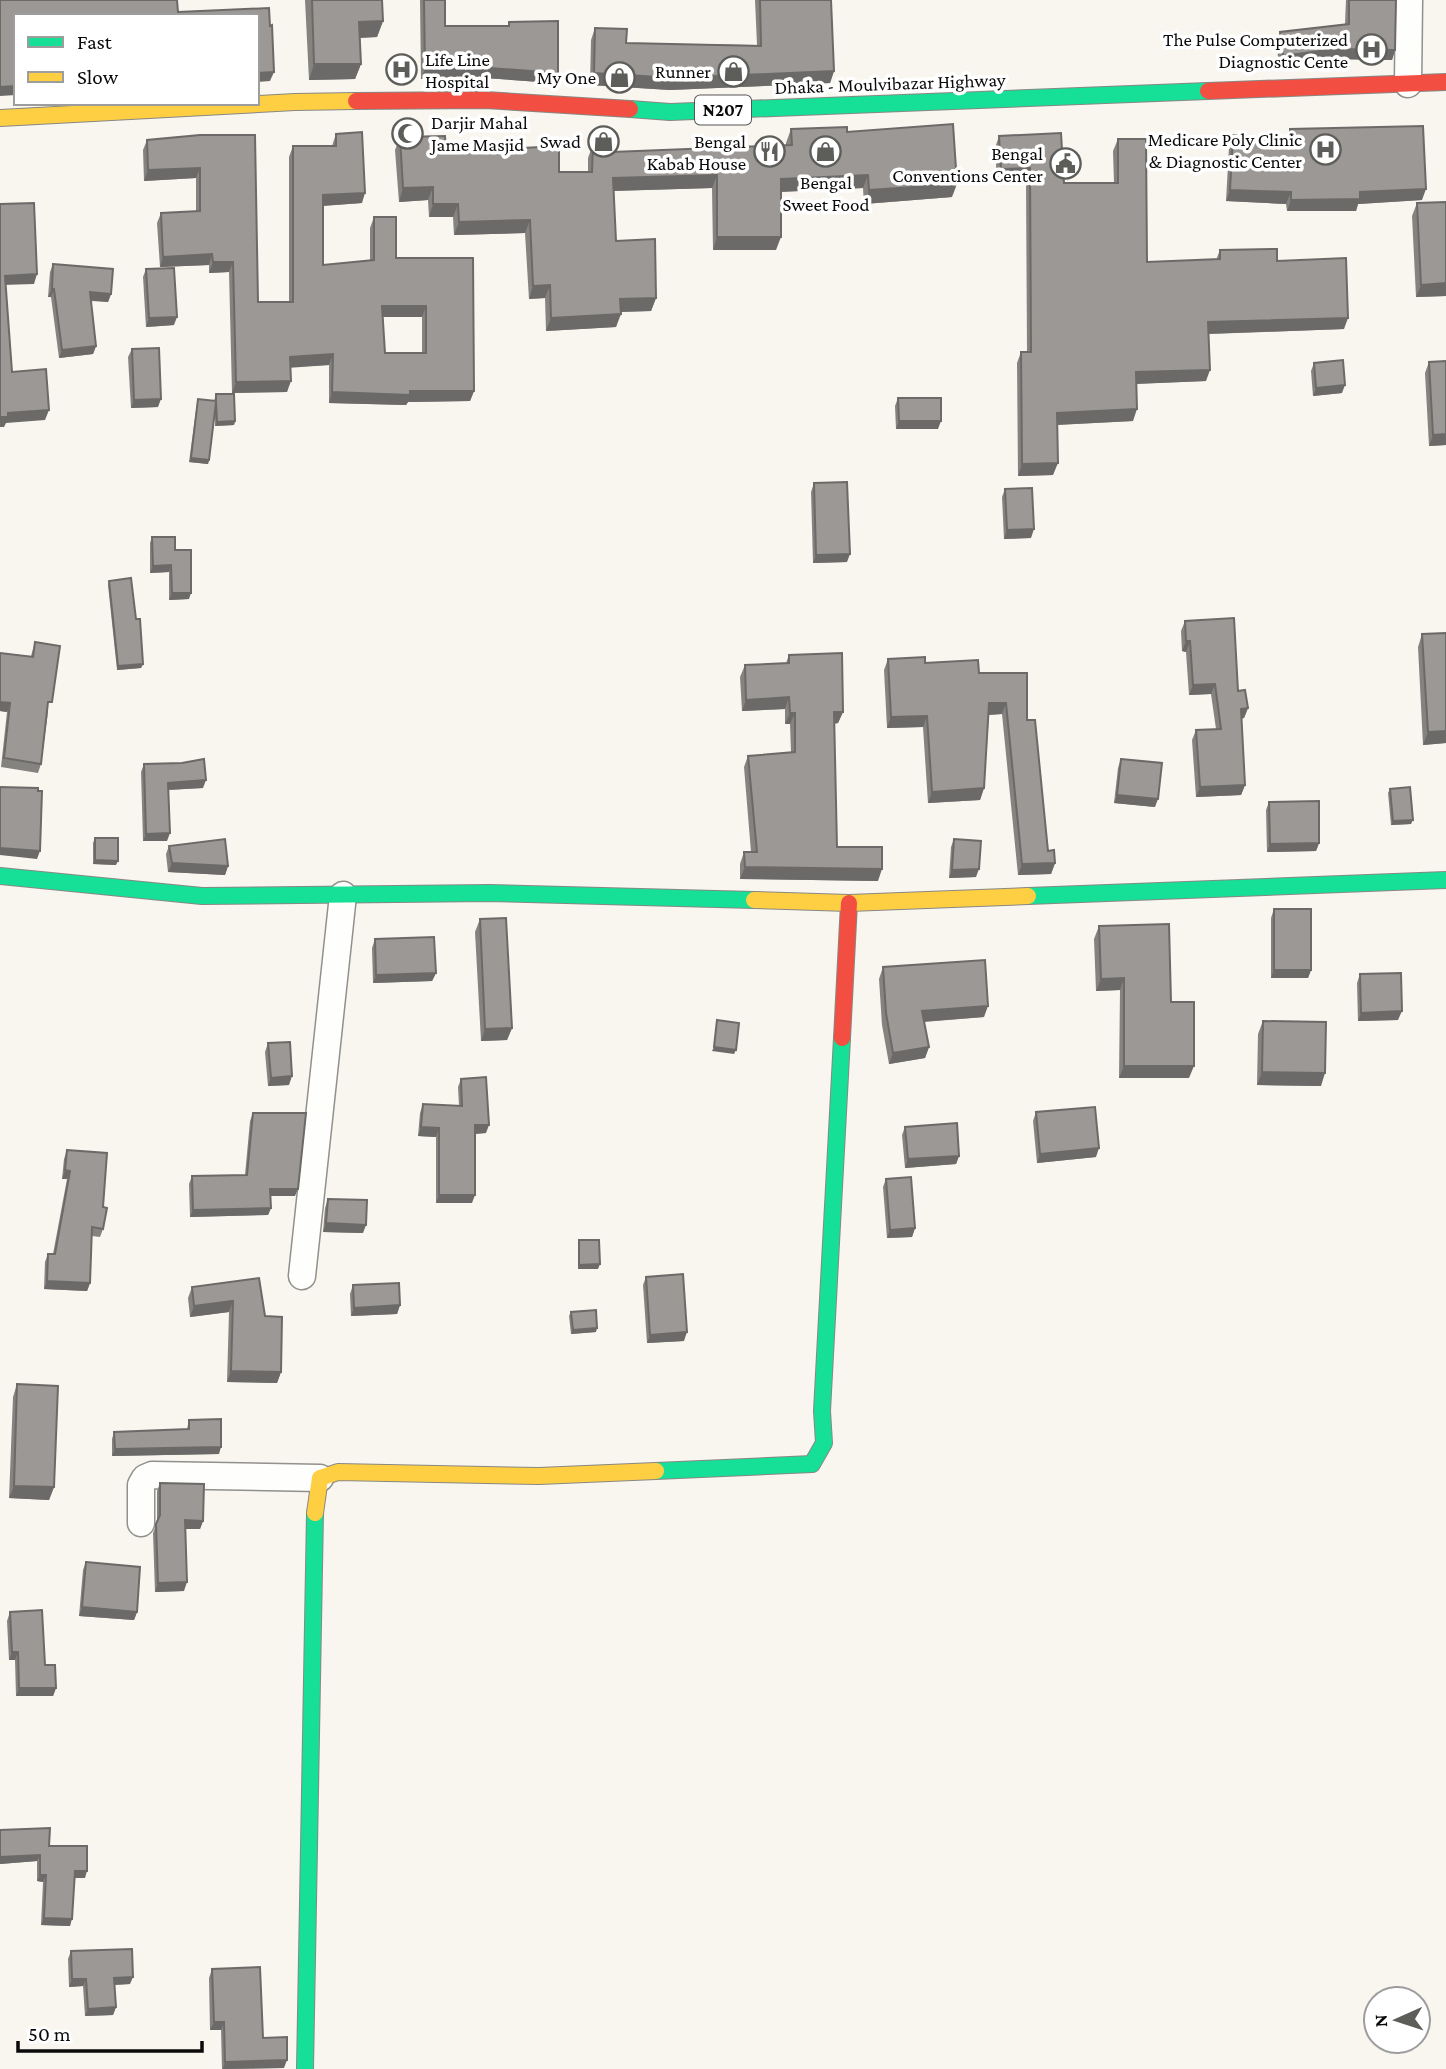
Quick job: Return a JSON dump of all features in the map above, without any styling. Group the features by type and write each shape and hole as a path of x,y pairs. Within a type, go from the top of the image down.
{"main road":[{"name":"Dhaka - Moulvibazar Highway","path":"259,105 485,100 670,112 1446,82"},
{"name":"Dhaka - Moulvibazar Highway","path":"0,118 251,105"},
{"path":"0,876 202,896 489,893 849,903 1446,880"},
{"path":"305,2069 315,1500 320,1478 338,1472 538,1476 812,1464 824,1443 822,1411 849,903"}],"street":[{"path":"1408,84 1409,0"},
{"path":"302,1276 343,895"},
{"path":"141,1523 141,1485 145,1478 152,1475 320,1478"}],"building":[{"path":"0,0 177,0 178,12 269,8 274,72 259,73 259,14 14,14 14,86 0,87"},
{"path":"312,0 382,0 383,21 359,22 361,64 314,64"},
{"path":"424,0 445,0 445,26 509,26 509,22 558,21 558,73 489,68 425,69"},
{"path":"760,0 831,0 834,71 675,78 594,73 595,28 627,29 626,43 761,46"},
{"path":"1349,0 1396,0 1395,50 1334,49 1283,56 1280,32 1349,24"},
{"path":"953,124 957,184 869,190 868,175 781,179 781,237 717,237 717,175 613,178 616,241 655,239 656,298 620,299 621,314 551,318 550,285 533,286 530,220 459,222 458,204 433,204 433,187 403,188 400,137 445,136 446,152 559,146 559,172 592,172 593,144 612,144 612,152 792,145 791,129 847,127 847,132"},
{"path":"1423,126 1426,189 1360,192 1360,199 1291,200 1291,192 1230,190 1233,135 1290,138 1290,129"},
{"path":"362,132 365,193 323,195 323,265 374,260 374,217 396,217 396,258 473,258 474,391 410,391 410,395 332,392 333,354 290,357 291,381 236,382 233,262 213,262 212,254 163,257 161,213 200,211 200,168 148,170 147,140 200,135 255,135 258,302 293,302 293,146 336,146 336,134","holes":["382,306 426,306 426,353 385,353"]},
{"path":"1061,133 1064,183 1118,183 1118,139 1146,139 1147,262 1220,259 1220,250 1277,249 1277,261 1346,258 1348,318 1208,322 1210,370 1136,372 1137,409 1057,413 1058,463 1022,464 1021,352 1031,352 1030,168 1001,169 999,136"},
{"path":"1446,202 1446,283 1421,285 1417,203"},
{"path":"34,203 37,274 5,276 12,372 46,369 49,410 8,413 8,417 0,417 0,204"},
{"path":"53,264 113,269 111,294 90,292 96,346 62,350 52,289"},
{"path":"174,268 177,317 149,318 146,269"},
{"path":"159,348 161,399 134,400 132,349"},
{"path":"1343,360 1345,385 1316,388 1314,363"},
{"path":"1446,361 1446,434 1433,435 1429,362"},
{"path":"216,394 234,394 235,421 217,422 216,402 209,460 191,458 198,399 216,401"},
{"path":"898,398 941,398 941,421 899,421"},
{"path":"847,482 850,554 816,555 814,483"},
{"path":"1032,488 1034,529 1007,530 1005,489"},
{"path":"152,537 175,537 175,550 191,550 191,593 172,593 171,565 153,566"},
{"path":"131,578 136,619 140,619 143,664 118,666 109,581"},
{"path":"1234,618 1238,691 1245,690 1248,708 1241,709 1245,785 1200,787 1196,730 1221,729 1215,684 1193,685 1190,641 1186,641 1185,621"},
{"path":"1446,633 1446,731 1428,732 1422,634"},
{"path":"35,642 60,646 52,702 48,702 41,764 4,758 10,703 0,702 0,653 33,657"},
{"path":"842,653 843,712 834,712 837,847 882,847 882,869 745,867 744,852 757,852 748,756 795,752 795,713 790,713 789,697 746,700 745,665 789,663 789,655"},
{"path":"925,657 925,663 978,660 979,673 1027,673 1027,720 1035,720 1048,851 1054,850 1055,863 1022,864 1006,703 989,703 984,788 932,792 927,716 891,717 888,659"},
{"path":"204,759 206,780 168,783 170,833 146,834 144,764 182,763"},
{"path":"1121,759 1162,763 1158,799 1117,795"},
{"path":"0,787 38,788 38,791 42,791 40,851 0,848"},
{"path":"1410,787 1413,820 1393,821 1390,789"},
{"path":"1319,801 1319,843 1270,844 1269,802"},
{"path":"95,838 118,838 118,861 95,860"},
{"path":"225,839 228,866 172,863 169,846"},
{"path":"954,839 981,841 979,869 952,870"},
{"path":"1274,909 1311,909 1311,970 1274,970"},
{"path":"506,918 512,1028 485,1029 480,919"},
{"path":"1169,924 1171,1002 1194,1002 1194,1066 1124,1066 1124,978 1101,979 1099,926"},
{"path":"434,937 436,973 376,975 375,939"},
{"path":"985,960 988,1006 922,1011 929,1047 893,1053 886,1013 883,967"},
{"path":"1401,973 1402,1011 1361,1013 1360,974"},
{"path":"717,1020 739,1023 736,1050 714,1047"},
{"path":"1263,1021 1326,1022 1325,1073 1262,1072"},
{"path":"290,1042 292,1076 271,1078 268,1043"},
{"path":"486,1077 489,1125 475,1125 475,1195 439,1195 439,1128 421,1127 423,1104 462,1106 461,1079"},
{"path":"1095,1107 1099,1148 1040,1154 1036,1112"},
{"path":"253,1113 306,1113 298,1189 270,1189 271,1208 193,1210 192,1176 247,1175"},
{"path":"957,1123 959,1156 908,1159 905,1127"},
{"path":"67,1150 107,1153 103,1207 107,1208 103,1229 92,1227 90,1283 47,1281 48,1254 55,1254 70,1171 65,1170"},
{"path":"911,1177 915,1228 890,1230 886,1179"},
{"path":"328,1199 367,1200 366,1225 326,1223"},
{"path":"579,1240 599,1240 600,1264 579,1265"},
{"path":"683,1274 687,1332 650,1335 646,1277"},
{"path":"259,1278 265,1316 282,1317 281,1372 231,1371 233,1301 194,1306 192,1287"},
{"path":"399,1283 400,1305 354,1308 353,1285"},
{"path":"596,1310 597,1328 573,1330 571,1312"},
{"path":"17,1384 58,1386 54,1487 14,1486"},
{"path":"221,1419 221,1447 115,1449 114,1432 189,1429 189,1420"},
{"path":"160,1483 204,1484 203,1521 185,1520 187,1582 158,1583 156,1524 160,1515"},
{"path":"86,1562 140,1567 137,1612 82,1607"},
{"path":"42,1610 45,1665 55,1665 56,1688 19,1688 18,1652 12,1652 10,1612"},
{"path":"50,1828 49,1846 87,1846 87,1871 75,1871 72,1919 44,1918 46,1875 40,1875 40,1855 0,1857 0,1830"},
{"path":"132,1949 133,1977 114,1978 116,2007 88,2009 86,1979 72,1979 71,1951"},
{"path":"260,1967 263,2038 287,2037 287,2060 225,2062 224,2022 214,2022 212,1969"}],"traffic: fast":[{"path":"630,109 670,112 1208,91"},
{"path":"0,876 202,896 489,893 754,900"},
{"path":"1028,896 1446,880"},
{"path":"656,1471 812,1464 824,1443 822,1411 842,1038"},
{"path":"305,2069 315,1513"}],"traffic: slow":[{"path":"259,104 356,101"},
{"path":"0,118 240,105"},
{"path":"754,900 849,903 1028,896"},
{"path":"315,1513 320,1478 338,1472 539,1476 656,1471"}],"traffic: jam":[{"path":"1208,91 1446,82"},
{"path":"356,101 485,100 630,109"},
{"path":"842,1038 849,903"}],"place":[{"name":"The Pulse Computerized Diagnostic Cente","path":"1371,50"},
{"name":"Life Line Hospital","path":"402,70"},
{"name":"Runner","path":"734,71"},
{"name":"My One","path":"619,77"},
{"name":"Darjir Mahal Jame Masjid","path":"408,133"},
{"name":"Swad","path":"604,141"},
{"name":"Medicare Poly Clinic & Diagnostic Center","path":"1325,150"},
{"name":"Bengal Sweet Food","path":"826,151"},
{"name":"Bengal Kabab House","path":"769,152"},
{"name":"Bengal Conventions Center","path":"1066,164"}]}
